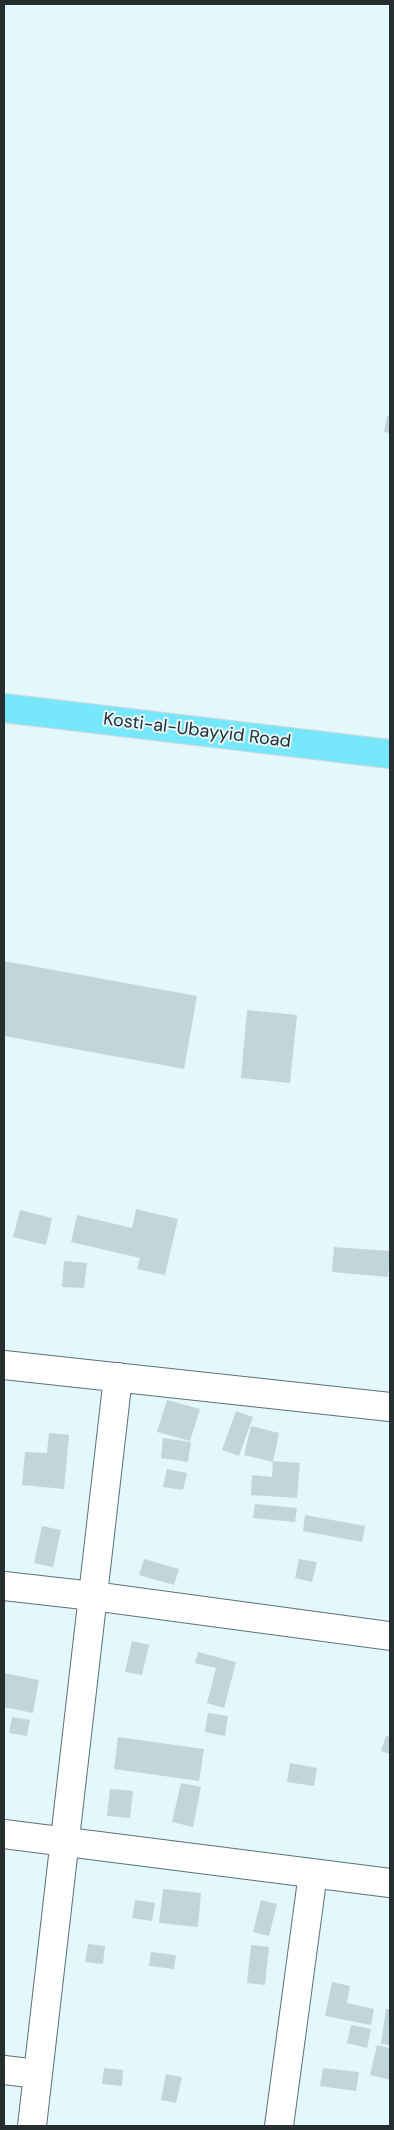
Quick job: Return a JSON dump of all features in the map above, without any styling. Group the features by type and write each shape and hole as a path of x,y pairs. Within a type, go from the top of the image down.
{"highway":[{"name":"Kosti-al-Ubayyid Road","path":"4,708 390,754"}],"street":[{"path":"4,1365 390,1407"},
{"path":"32,2126 118,1377"},
{"path":"4,1586 93,1596 390,1636"},
{"path":"4,1834 65,1840 390,1883"},
{"path":"280,2126 313,1873"},
{"path":"4,2070 38,2074"}],"building":[{"path":"387,416 390,417 390,433 384,432"},
{"path":"4,961 197,996 184,1069 4,1036"},
{"path":"247,1010 297,1015 290,1083 241,1078"},
{"path":"136,1209 178,1219 165,1275 137,1269 140,1258 71,1242 77,1215 132,1228"},
{"path":"20,1210 52,1218 46,1245 13,1237"},
{"path":"334,1247 390,1251 388,1277 332,1272"},
{"path":"64,1261 87,1263 84,1288 62,1287"},
{"path":"167,1400 200,1409 190,1441 157,1432"},
{"path":"236,1411 253,1417 239,1456 222,1450"},
{"path":"251,1426 279,1433 273,1462 244,1455"},
{"path":"49,1433 69,1435 64,1489 22,1485 25,1452 47,1453"},
{"path":"163,1438 191,1442 188,1462 161,1458"},
{"path":"273,1461 300,1463 297,1498 251,1495 252,1475 272,1477"},
{"path":"167,1469 187,1473 183,1490 163,1487"},
{"path":"255,1504 297,1508 295,1522 253,1518"},
{"path":"305,1515 365,1526 362,1542 303,1531"},
{"path":"42,1526 61,1530 53,1567 34,1563"},
{"path":"144,1559 179,1569 174,1585 139,1575"},
{"path":"299,1559 317,1562 312,1582 295,1578"},
{"path":"132,1641 149,1645 142,1675 125,1672"},
{"path":"198,1652 236,1662 224,1708 207,1703 216,1668 195,1663"},
{"path":"4,1673 39,1680 33,1713 4,1707"},
{"path":"208,1713 228,1716 225,1736 205,1732"},
{"path":"12,1717 30,1720 27,1736 9,1733"},
{"path":"386,1736 390,1737 390,1754 381,1751"},
{"path":"118,1737 204,1749 199,1781 114,1769"},
{"path":"290,1763 317,1768 314,1786 287,1782"},
{"path":"181,1783 201,1787 193,1827 172,1822"},
{"path":"110,1789 133,1791 130,1818 107,1816"},
{"path":"163,1889 201,1893 198,1927 159,1923"},
{"path":"135,1900 155,1903 152,1921 132,1918"},
{"path":"261,1900 277,1904 269,1936 253,1932"},
{"path":"88,1944 105,1946 103,1964 85,1962"},
{"path":"251,1945 269,1947 265,1985 247,1983"},
{"path":"151,1952 176,1955 174,1969 149,1966"},
{"path":"332,1982 350,1986 347,2003 374,2009 371,2025 325,2016"},
{"path":"386,2009 390,2009 390,2045 381,2044"},
{"path":"351,2025 371,2029 367,2048 347,2043"},
{"path":"377,2045 390,2048 390,2080 370,2075"},
{"path":"104,2068 123,2070 122,2086 102,2084"},
{"path":"323,2068 359,2072 356,2091 320,2086"},
{"path":"166,2074 182,2077 176,2103 161,2100"}]}
